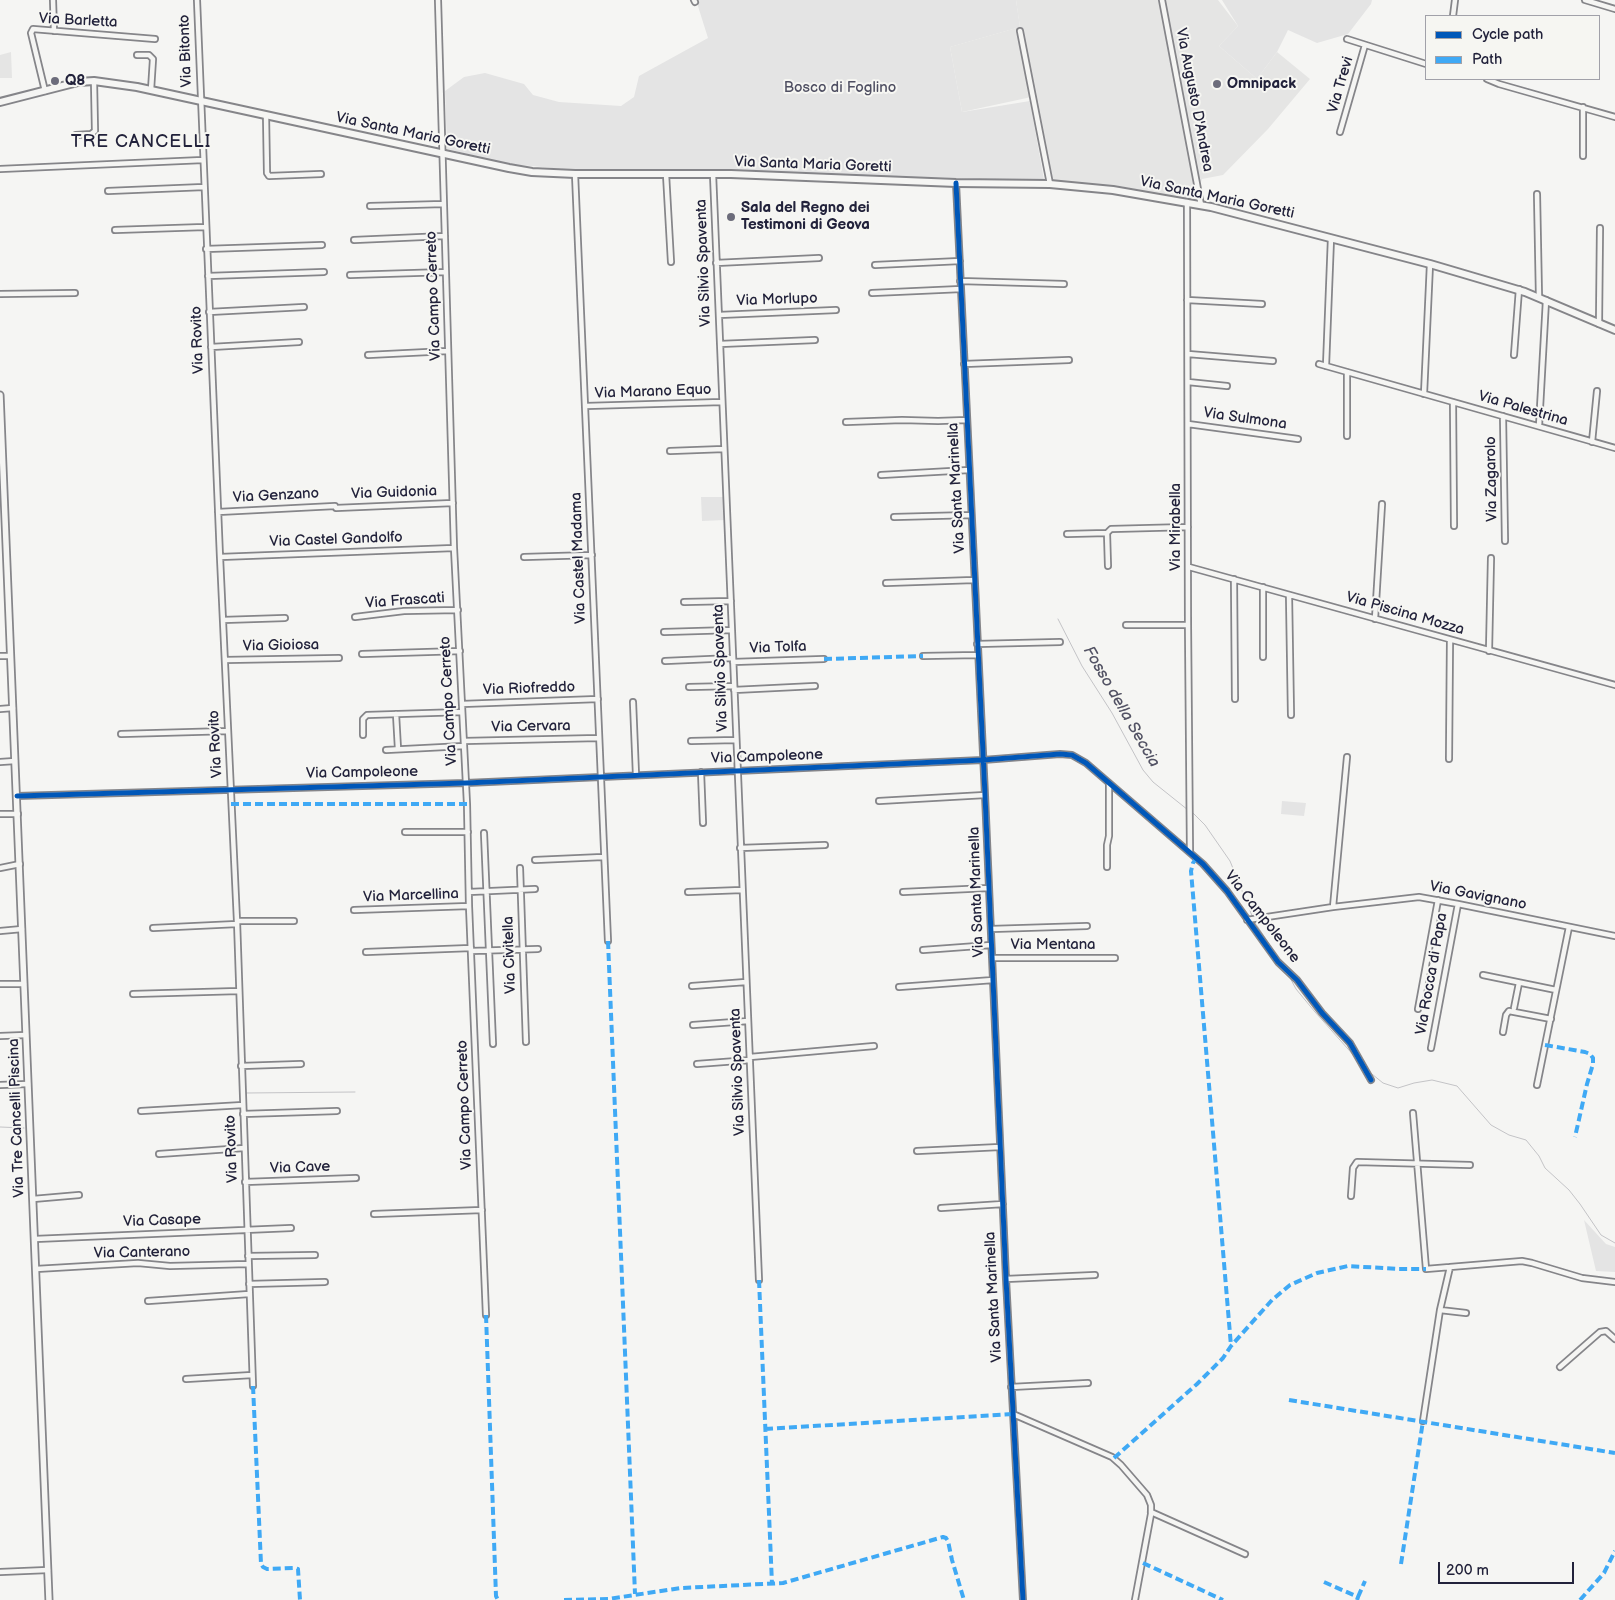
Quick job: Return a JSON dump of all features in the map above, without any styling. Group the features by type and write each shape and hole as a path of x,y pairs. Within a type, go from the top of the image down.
{"main road":[{"name":"Via Santa Maria Goretti","path":"0,102 78,82 94,81 151,90 515,169 575,174 713,174 956,183 1050,184 1106,189 1201,205 1430,264 1538,297 1615,330"}],"street":[{"path":"53,0 54,30"},
{"name":"Via Bitonto","path":"197,0 200,101"},
{"name":"Via Campo Cerreto","path":"438,0 454,548 466,783 469,906 486,1315"},
{"name":"Via Augusto D'Andrea","path":"1162,0 1201,205"},
{"path":"1453,15 1455,0"},
{"path":"1586,0 1615,9"},
{"name":"Via Barletta","path":"45,91 31,31 35,29 155,39"},
{"path":"1020,32 1050,184"},
{"name":"Via Trevi","path":"1347,39 1425,64"},
{"name":"Via Trevi","path":"1340,132 1366,45"},
{"path":"137,55 149,55 154,59 151,90"},
{"path":"1489,80 1615,117"},
{"path":"76,135 91,134 95,131 94,81"},
{"name":"Via Rovito","path":"200,101 237,923 253,1386"},
{"path":"1583,107 1583,156"},
{"path":"266,115 268,176 321,174"},
{"path":"0,169 203,160"},
{"name":"Via Castel Madama","path":"575,174 608,941"},
{"path":"666,174 671,262"},
{"name":"Via Silvio Spaventa","path":"713,174 759,1280"},
{"name":"Via Santa Marinella","path":"956,183 1002,1204 1023,1600"},
{"path":"108,191 204,187"},
{"path":"1537,194 1538,297"},
{"name":"Via Mirabella","path":"1187,202 1190,851"},
{"path":"370,206 444,204"},
{"path":"115,230 206,227"},
{"path":"1599,324 1600,228"},
{"path":"354,240 445,236"},
{"path":"1326,366 1331,238"},
{"path":"206,249 322,245"},
{"path":"716,263 819,258"},
{"path":"875,265 960,261"},
{"path":"1424,394 1430,264"},
{"path":"208,276 324,272"},
{"path":"350,276 446,272"},
{"path":"960,281 1064,284"},
{"path":"872,293 961,289"},
{"path":"1514,355 1518,290"},
{"path":"0,294 75,293"},
{"path":"1187,300 1262,304"},
{"path":"1539,426 1546,300"},
{"path":"209,312 304,307"},
{"name":"Via Morlupo","path":"718,315 836,310"},
{"path":"720,344 815,340"},
{"path":"211,346 299,342"},
{"path":"368,355 448,351"},
{"path":"1188,354 1273,361"},
{"path":"964,364 1069,360"},
{"name":"Via Palestrina","path":"1319,364 1615,448"},
{"path":"1347,372 1347,436"},
{"path":"1188,382 1227,386"},
{"path":"1592,442 1597,391"},
{"name":"Via Tre Cancelli Piscina","path":"0,395 49,1600"},
{"name":"Via Marano Equo","path":"586,406 722,402"},
{"path":"1453,402 1454,526"},
{"name":"Via Zagarolo","path":"1503,416 1505,542"},
{"path":"846,422 967,420"},
{"name":"Via Sulmona","path":"1188,424 1298,439"},
{"path":"670,451 724,449"},
{"path":"881,475 969,470"},
{"name":"Via Guidonia","path":"336,507 453,503"},
{"path":"1375,619 1382,504"},
{"name":"Via Genzano","path":"218,512 336,507"},
{"path":"894,517 971,515"},
{"path":"1067,534 1107,533 1111,529 1188,527"},
{"path":"1107,533 1108,566"},
{"name":"Via Castel Gandolfo","path":"220,557 454,548"},
{"path":"524,557 592,555"},
{"path":"1489,650 1491,558"},
{"name":"Via Piscina Mozza","path":"1188,566 1615,686"},
{"path":"1234,579 1235,699"},
{"path":"886,583 974,580"},
{"path":"1263,587 1263,657"},
{"path":"1290,595 1291,715"},
{"path":"684,602 731,601"},
{"name":"Via Frascati","path":"355,617 404,611 458,610"},
{"path":"223,620 285,618"},
{"path":"1126,625 1188,625"},
{"path":"664,632 732,630"},
{"path":"1449,759 1450,640"},
{"path":"977,644 1060,642"},
{"path":"362,654 460,651"},
{"path":"0,656 10,656"},
{"path":"923,656 978,656"},
{"name":"Via Gioiosa","path":"224,660 339,658"},
{"name":"Via Tolfa","path":"665,661 824,659"},
{"path":"689,687 815,686"},
{"name":"Via Riofreddo","path":"462,704 598,699"},
{"path":"633,702 636,775"},
{"path":"0,709 13,708"},
{"path":"364,736 363,720 366,715 462,712"},
{"path":"396,714 398,749"},
{"path":"120,734 228,731"},
{"name":"Via Cervara","path":"386,750 464,744 599,738"},
{"path":"691,741 736,740"},
{"name":"Via Campoleone","path":"17,796 466,783 1071,755 1084,761 1190,851 1223,886 1281,966 1300,983 1324,1015 1349,1041 1371,1080"},
{"path":"1333,907 1346,757"},
{"path":"0,762 15,761"},
{"path":"701,772 702,823"},
{"path":"1107,867 1109,783"},
{"path":"879,801 985,796"},
{"path":"0,814 18,814"},
{"path":"405,832 468,832"},
{"path":"484,833 493,1044"},
{"path":"740,848 825,844"},
{"path":"535,860 604,857"},
{"path":"0,868 20,864"},
{"name":"Via Civitella","path":"520,868 526,1042"},
{"path":"903,892 989,888"},
{"path":"469,892 535,889"},
{"path":"688,892 742,890"},
{"name":"Via Gavignano","path":"1247,920 1333,907 1412,898 1438,900 1615,936"},
{"path":"1418,1009 1438,900"},
{"name":"Via Rocca di Papa","path":"1431,1048 1458,904"},
{"name":"Via Marcellina","path":"354,910 469,906"},
{"path":"153,928 294,921"},
{"path":"991,929 1087,926"},
{"path":"1537,1085 1569,927"},
{"path":"0,931 22,929"},
{"path":"923,950 991,945"},
{"path":"366,952 538,949"},
{"name":"Via Mentana","path":"992,958 1115,958"},
{"path":"1484,975 1556,990"},
{"path":"899,986 993,980"},
{"path":"692,986 746,982"},
{"path":"1514,1008 1519,982"},
{"path":"0,984 24,984"},
{"path":"133,994 239,991"},
{"path":"1503,1032 1506,1015 1509,1010 1550,1019"},
{"path":"694,1025 748,1022"},
{"path":"0,1036 26,1035"},
{"path":"697,1064 874,1046"},
{"path":"241,1066 301,1064"},
{"path":"0,1086 28,1084"},
{"path":"141,1111 242,1106"},
{"path":"243,1114 337,1111"},
{"path":"1413,1113 1426,1269 1522,1261 1585,1278 1615,1282"},
{"path":"917,1151 1000,1147"},
{"path":"159,1154 244,1148"},
{"path":"1351,1196 1353,1167 1357,1162 1470,1165"},
{"name":"Via Cave","path":"245,1182 356,1178"},
{"path":"33,1199 79,1195"},
{"path":"941,1208 1002,1204"},
{"path":"374,1214 482,1210"},
{"name":"Via Casape","path":"35,1239 291,1228"},
{"path":"248,1256 315,1255"},
{"name":"Via Canterano","path":"36,1270 136,1264 170,1266 248,1264"},
{"path":"1423,1421 1440,1310 1450,1267"},
{"path":"1006,1278 1095,1276"},
{"path":"249,1284 325,1282"},
{"path":"148,1301 249,1294"},
{"path":"1440,1310 1466,1313"},
{"path":"1560,1367 1600,1332 1606,1331 1615,1339"},
{"path":"186,1379 252,1375"},
{"path":"1011,1387 1088,1383"},
{"path":"1012,1414 1114,1458 1146,1494 1152,1512 1135,1600"},
{"path":"1152,1512 1245,1554"},
{"path":"0,1572 48,1570"}],"shaded area":[{"path":"1016,0 1218,0 1238,26 1219,46 1257,79 1277,52 1310,79 1268,129 1223,175 1202,179 1195,201 1119,186 1053,181 1036,96 962,112 950,47 1020,27"},
{"path":"11,52 12,78 0,78 0,55"}],"green space":[{"name":"Bosco di Foglino","path":"696,0 1016,0 1020,27 950,47 962,112 1030,101 1044,180 574,170 509,164 447,149 445,91 464,77 485,73 524,84 533,95 559,102 621,106 634,97 639,76 708,38"},
{"path":"1222,0 1372,0 1348,34 1317,43 1288,30 1277,52 1257,79 1219,46 1238,26"},
{"path":"701,497 724,497 725,520 702,521"},
{"path":"1282,801 1306,803 1304,816 1281,814"},
{"path":"1584,1220 1606,1244 1615,1247 1615,1272 1596,1271"}],"waterway":[{"name":"Fosso della Seccia","path":"1058,619 1082,666 1112,713 1143,770 1153,782 1188,810"},
{"name":"Fosso della Seccia","path":"1192,812 1205,825 1230,861 1253,918"},
{"name":"Fosso della Seccia","path":"1254,921 1281,962"},
{"name":"Fosso della Seccia","path":"1288,974 1296,989 1356,1058"},
{"name":"Fosso della Seccia","path":"1367,1070 1383,1083 1398,1088 1432,1080 1457,1086 1491,1125 1509,1135 1526,1140 1539,1156 1545,1168 1569,1190 1601,1235 1615,1243"},
{"path":"246,1093 355,1092"},
{"path":"0,1127 24,1128"}],"marked path":[{"path":"824,659 923,656"},
{"path":"231,804 467,804"},
{"path":"1197,857 1191,871 1231,1346"},
{"path":"608,941 635,1594"},
{"path":"1545,1045 1585,1052 1593,1058 1575,1137"},
{"path":"1114,1458 1197,1384 1223,1358 1231,1346 1272,1300 1290,1285 1317,1273 1348,1266 1426,1269"},
{"path":"759,1280 772,1584"},
{"path":"486,1315 496,1596 498,1600"},
{"path":"253,1386 261,1564 267,1569 298,1569 300,1600"},
{"path":"1289,1400 1615,1453"},
{"path":"765,1429 1013,1414"},
{"path":"1401,1564 1423,1421"},
{"path":"564,1600 608,1599 681,1588 783,1583 943,1537 948,1541 964,1600"},
{"path":"1580,1600 1604,1573 1615,1551"},
{"path":"1143,1563 1223,1600"},
{"path":"1358,1597 1365,1581"},
{"path":"1324,1582 1358,1597 1357,1600"}],"cycle path":[{"path":"956,183 1006,1279 1023,1600"},
{"path":"17,796 466,783 983,760 1060,754 1072,755 1086,763 1203,864 1227,891 1278,962 1297,980 1322,1013 1350,1043 1371,1080"}],"place":[{"name":"Q8","path":"55,81"},
{"name":"Omnipack","path":"1217,84"},
{"name":"Sala del Regno dei Testimoni di Geova","path":"731,217"}],"district":[{"name":"TRE CANCELLI","path":"141,142"}]}
